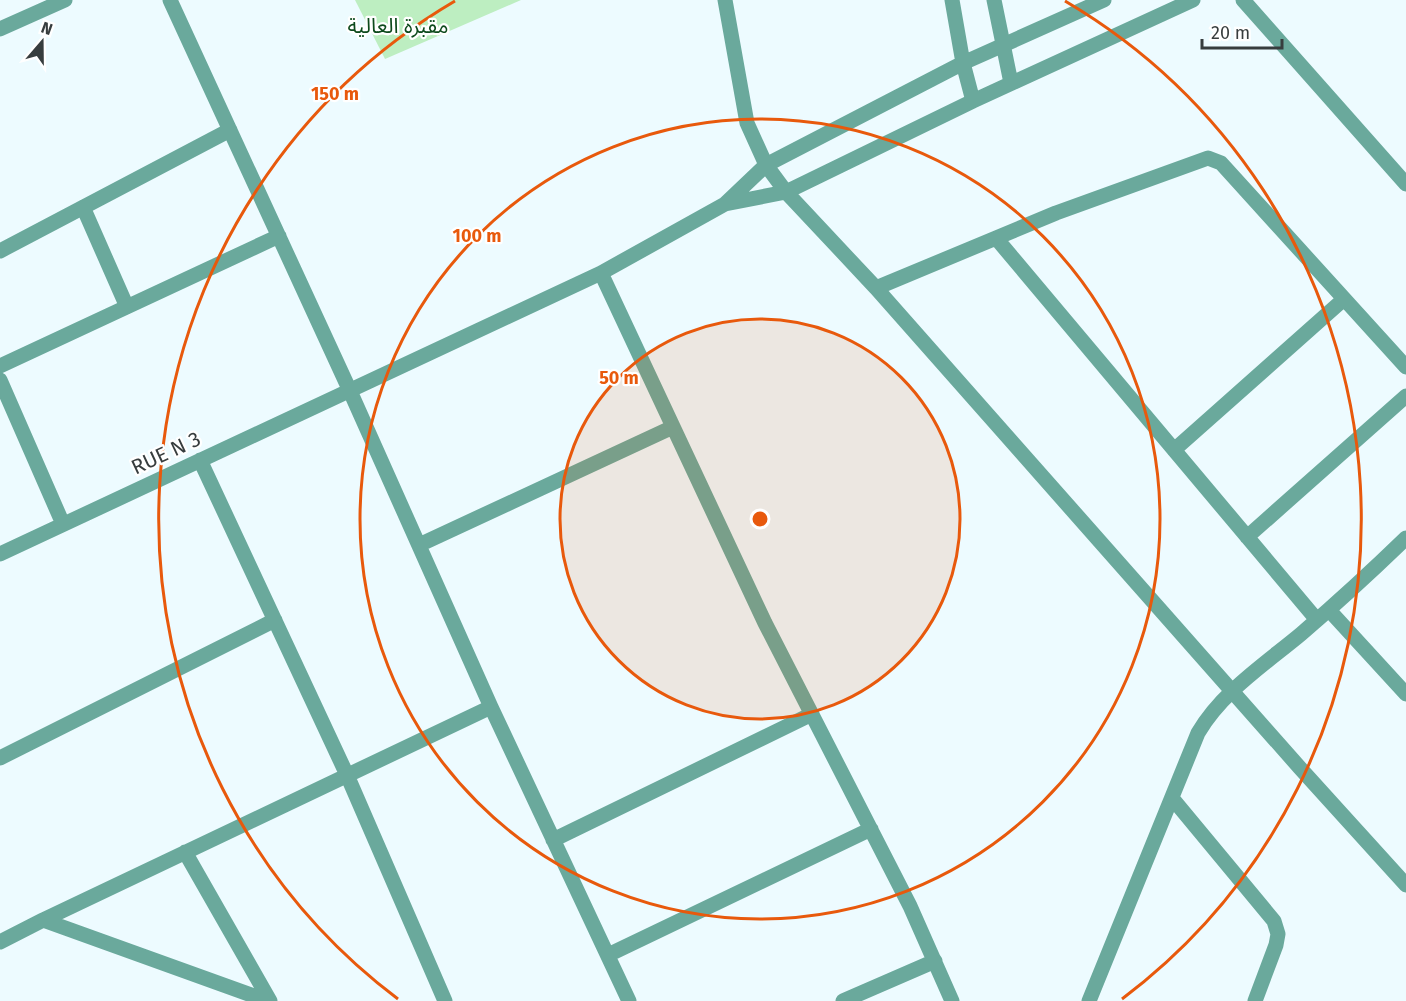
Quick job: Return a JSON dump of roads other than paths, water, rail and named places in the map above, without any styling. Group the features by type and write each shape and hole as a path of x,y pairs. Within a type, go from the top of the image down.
{"street":[{"path":"0,29 65,0"},
{"path":"170,0 350,391 491,707 629,1001"},
{"path":"725,0 747,123 766,165 786,192 876,288 1406,885"},
{"path":"952,0 963,63 973,101"},
{"path":"994,0 1011,83"},
{"path":"725,204 766,165 963,63 1104,0"},
{"path":"725,204 786,192 1011,83 1193,0"},
{"path":"1243,0 1406,184"},
{"path":"0,251 230,130"},
{"path":"876,288 1056,213 1208,158 1221,163 1406,367"},
{"name":"RUE N 3","path":"0,554 601,273 725,204"},
{"path":"83,207 127,307"},
{"path":"0,366 279,236"},
{"path":"996,238 1248,537 1323,615 1406,693"},
{"path":"601,273 765,623 910,906 952,1001"},
{"path":"1174,450 1344,299"},
{"path":"0,380 63,524"},
{"path":"1248,537 1406,396"},
{"path":"419,545 673,427"},
{"path":"200,460 347,776 445,1001"},
{"path":"1089,1001 1198,733 1208,717 1233,691 1323,615 1406,538"},
{"path":"0,758 275,620"},
{"path":"0,942 491,707"},
{"path":"553,840 812,714"},
{"path":"1172,798 1274,921 1278,934 1276,945 1255,1001"},
{"path":"608,955 871,828"},
{"path":"185,852 269,1001"},
{"path":"43,920 269,1001"},
{"path":"843,1001 935,961"}],"park label":[{"name":"مقبرة العالية","path":"398,26"}]}
